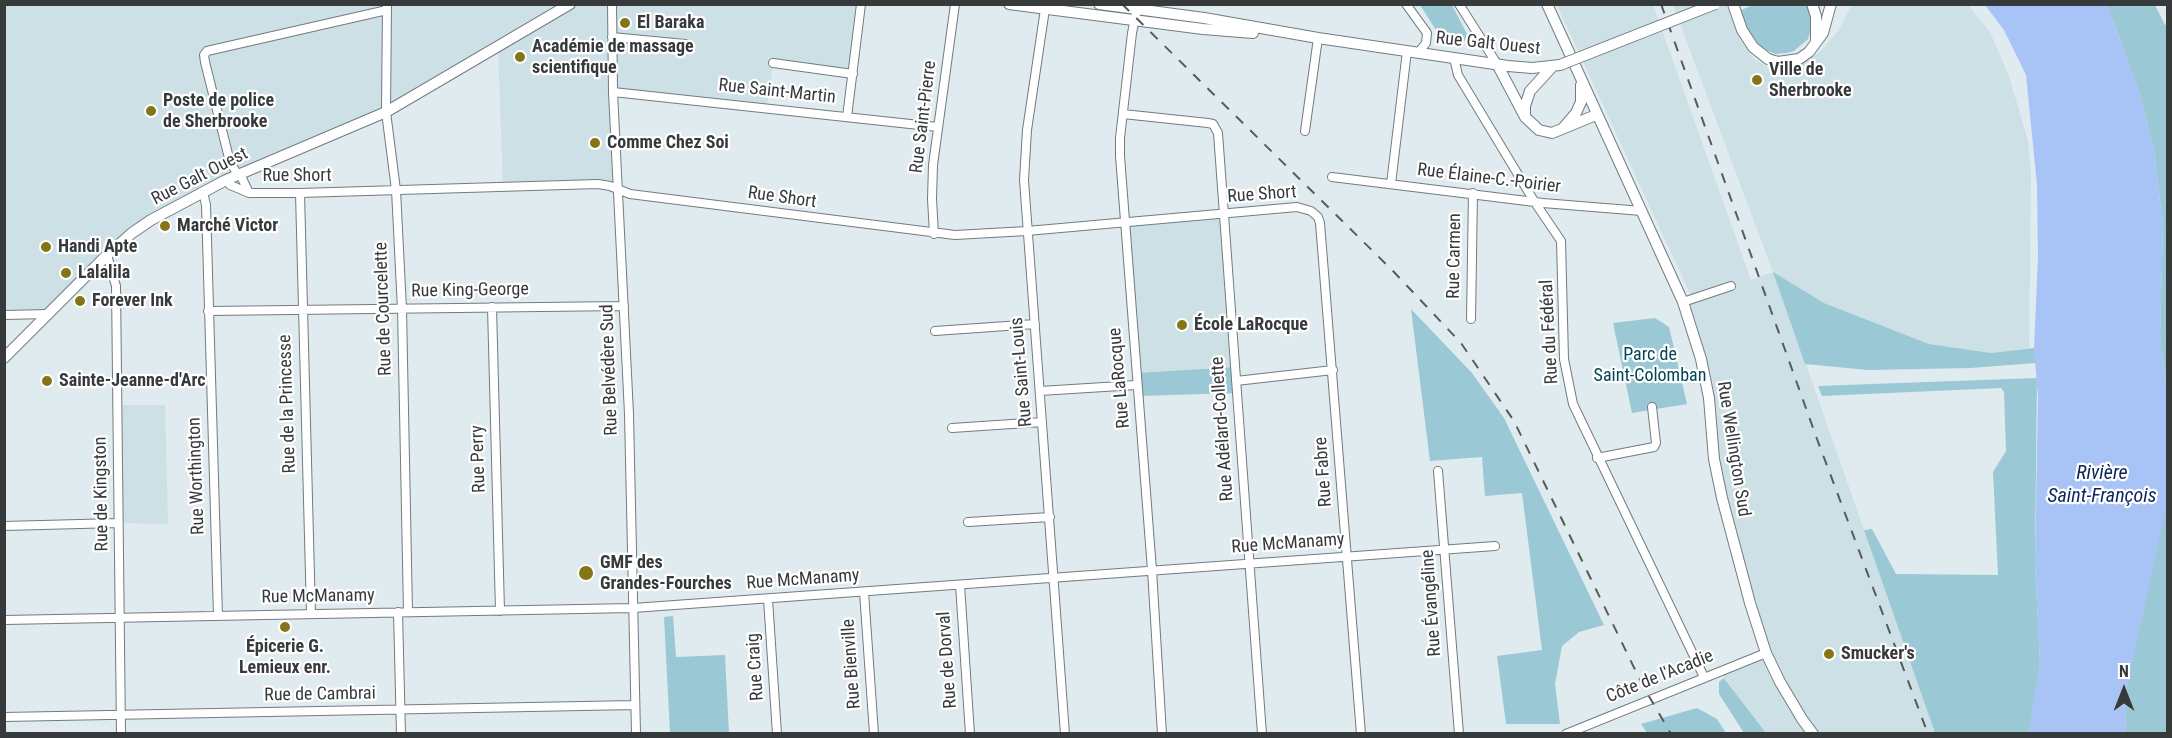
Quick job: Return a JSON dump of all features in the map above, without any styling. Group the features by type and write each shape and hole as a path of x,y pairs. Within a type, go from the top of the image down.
{"main road":[{"name":"Rue Galt Ouest","path":"4,358 107,255 141,227 226,180 386,112 570,4"},
{"name":"Rue Galt Ouest","path":"1009,4 1046,9 1137,10"},
{"name":"Rue Galt Ouest","path":"1099,4 1204,18 1418,53 1532,68 1556,66 1715,4"},
{"name":"Rue Wellington Sud","path":"1547,4 1683,302 1697,340 1706,381 1714,459 1749,603 1766,653 1788,697 1813,734"},
{"path":"1733,4 1747,39 1761,55 1778,62 1799,59 1809,52 1823,33 1831,4"},
{"path":"1812,4 1816,16 1816,43"},
{"path":"1497,64 1526,117 1539,130 1552,133 1596,115"},
{"path":"1526,117 1525,106 1530,91 1556,66"},
{"path":"1559,131 1576,113 1581,102 1581,80"}],"street":[{"name":"Rue Belvédère Sud","path":"612,4 613,92 624,306 636,734"},
{"path":"847,117 861,4"},
{"name":"Rue Saint-Pierre","path":"934,234 932,190 955,4"},
{"path":"1459,4 1497,64"},
{"path":"1408,6 1427,33 1426,43 1418,53"},
{"name":"Rue de Courcelette","path":"387,7 386,112 396,190 402,309 408,612"},
{"name":"Rue Short","path":"249,192 230,162 204,55 207,51 387,7"},
{"name":"Rue Saint-Louis","path":"1046,9 1024,158 1027,231 1065,734"},
{"name":"Rue LaRocque","path":"1137,10 1123,114 1120,156 1152,570 1162,734"},
{"path":"612,37 685,44"},
{"path":"1305,131 1318,38"},
{"path":"1391,184 1407,51"},
{"name":"Rue du Fédéral","path":"1454,58 1458,75 1534,201 1561,240 1566,375 1573,404 1704,676"},
{"path":"772,63 853,74"},
{"name":"Rue Saint-Martin","path":"613,92 938,127"},
{"name":"Rue Adélard-Collette","path":"1123,114 1213,124 1218,133 1262,734"},
{"name":"Rue Élaine-C.-Poirier","path":"1332,177 1534,201 1642,211"},
{"name":"Rue Short","path":"226,180 238,190 249,192 300,193 598,184 630,194 955,235 1027,231 1297,207 1311,211"},
{"name":"Rue Worthington","path":"202,192 206,206 218,616"},
{"name":"Rue de la Princesse","path":"300,193 311,614"},
{"name":"Rue Carmen","path":"1471,319 1473,194"},
{"name":"Rue Fabre","path":"1311,211 1318,217 1320,223 1361,734"},
{"name":"Rue de Kingston","path":"107,255 116,286 121,734"},
{"path":"1683,302 1731,286"},
{"name":"Rue King-George","path":"208,311 624,306"},
{"name":"Rue Perry","path":"492,308 500,611"},
{"path":"4,315 47,316"},
{"path":"935,331 1035,324"},
{"path":"1236,381 1333,370"},
{"path":"1040,391 1136,385"},
{"path":"1598,458 1654,447 1656,443 1652,406"},
{"path":"952,428 1042,422"},
{"name":"Rue Évangéline","path":"1438,471 1459,734"},
{"path":"968,522 1050,517"},
{"path":"4,526 118,523"},
{"name":"Rue McManamy","path":"4,620 633,608 1495,546"},
{"name":"Rue de Dorval","path":"960,585 970,734"},
{"name":"Rue Bienville","path":"864,592 874,734"},
{"name":"Rue Craig","path":"768,599 777,734"},
{"path":"398,612 401,734"},
{"name":"Côte de l'Acadie","path":"1566,734 1704,676 1766,653"},
{"name":"Rue de Cambrai","path":"4,717 636,705"}],"shaded area":[{"path":"4,5 861,5 853,74 773,63 767,107 613,92 617,189 503,186 498,47 426,90 226,180 151,220 49,314 5,315"},
{"path":"1557,5 1653,5 1751,280 1773,272 1673,5 1726,5 1741,41 1754,59 1769,68 1786,69 1810,59 1823,49 1838,31 1852,5 1968,5 1990,32 2009,76 2028,141 2031,173 2029,348 1992,353 1929,344 1824,303 1774,273 1935,733 1766,733 1719,670 1766,653 1734,550 1711,417 1683,302 1692,298"},
{"name":"École LaRocque","path":"1224,214 1235,367 1136,373 1125,222"},
{"path":"117,405 165,405 168,524 118,523"}],"green space":[{"path":"1420,5 1452,5 1467,34 1467,40 1451,45 1443,41"},
{"path":"1753,5 1808,5 1811,9 1812,25 1808,39 1794,51 1787,53 1775,54 1762,48 1745,28 1739,11"},
{"path":"2107,5 2155,5 2165,25 2167,24 2167,390 2160,337 2163,226 2154,152 2140,95"},
{"path":"1773,272 1824,303 1929,344 1991,353 2034,348 2036,363 1970,368 1868,370 1805,364"},
{"path":"1411,309 1472,373 1504,418 1604,625 1579,632 1562,646 1555,684 1560,724 1506,724 1497,656 1542,650 1522,493 1485,496 1482,457 1430,461"},
{"name":"Parc de Saint-Colomban","path":"1655,318 1669,327 1687,404 1632,413 1613,323"},
{"path":"1235,367 1237,393 1138,396 1136,373"},
{"path":"2037,378 2035,561 2040,663 2030,728 2028,733 1935,733 1864,530 1872,529 1896,574 1998,575 1993,472 2006,451 2004,392 2001,388 1822,396 1818,386"},
{"path":"2167,501 2167,733 2125,734 2127,685"},
{"path":"673,616 676,657 725,655 729,733 670,733 664,617"},
{"path":"1724,678 1766,733 1744,733 1719,694 1719,682"},
{"path":"1697,708 1717,719 1726,733 1647,733 1641,724"}],"water":[{"name":"Rivière Saint-François","path":"1985,5 2107,5 2140,95 2154,152 2163,226 2160,337 2167,390 2168,501 2127,685 2125,733 2028,733 2040,663 2035,561 2038,397 2034,348 2038,257 2037,185 2026,75 2004,30"}],"railway":[{"path":"1122,4 1393,271 1461,343 1514,421 1643,686 1671,734"},
{"path":"1661,4 1817,439 1928,734"}],"place":[{"name":"El Baraka","path":"625,23"},
{"name":"Académie de massage scientifique","path":"520,57"},
{"name":"Ville de Sherbrooke","path":"1757,80"},
{"name":"Poste de police de Sherbrooke","path":"151,111"},
{"name":"Comme Chez Soi","path":"595,143"},
{"name":"Marché Victor","path":"165,226"},
{"name":"Handi Apte","path":"46,247"},
{"name":"Lalalila","path":"66,273"},
{"name":"Forever Ink","path":"80,301"},
{"name":"École LaRocque","path":"1182,325"},
{"name":"Sainte-Jeanne-d'Arc","path":"47,381"},
{"name":"GMF des Grandes-Fourches","path":"586,573"},
{"name":"Épicerie G. Lemieux enr.","path":"285,627"},
{"name":"Smucker's","path":"1829,654"}]}
